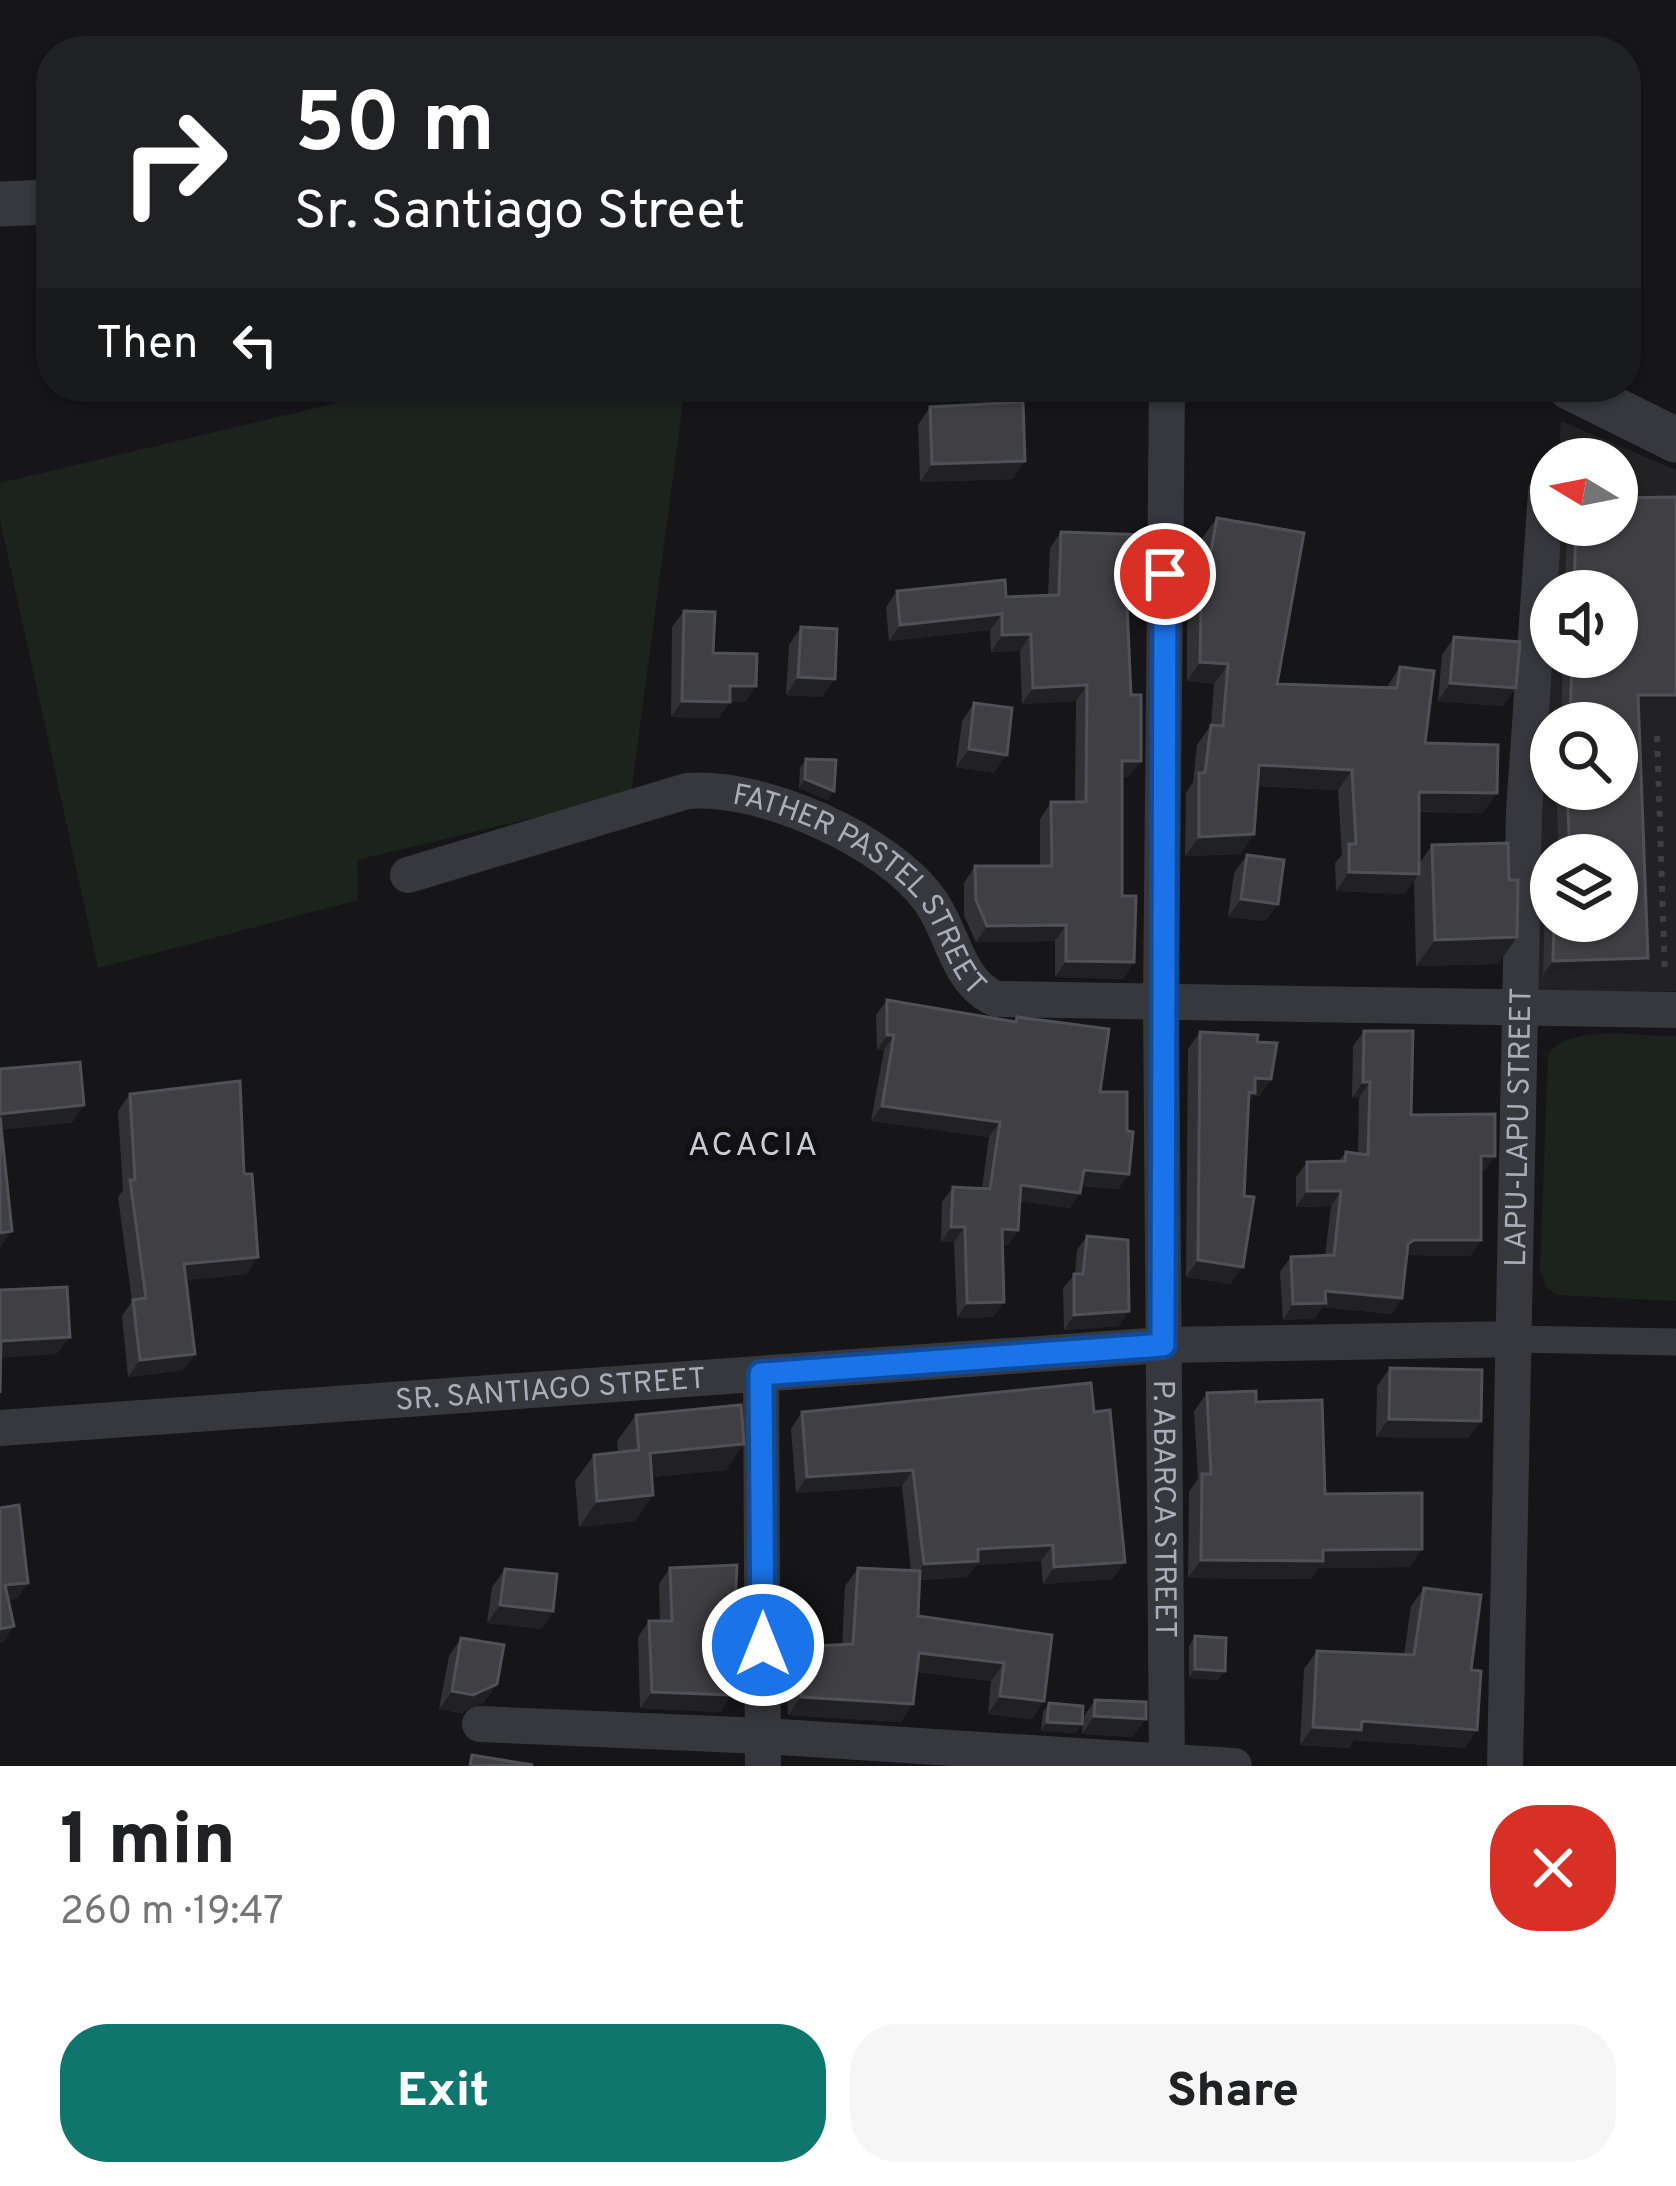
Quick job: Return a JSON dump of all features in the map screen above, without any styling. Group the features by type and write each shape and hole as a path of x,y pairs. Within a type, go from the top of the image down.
{"street":[{"path":"0,204 36,203"},
{"name":"P. ABARCA STREET","path":"1167,402 1161,1000 1167,1764"},
{"path":"1599,402 1676,440"},
{"name":"LAPU-LAPU STREET","path":"1505,1766 1524,811 1542,546"},
{"name":"FATHER PASTEL STREET","path":"408,875 687,791 748,792 782,802 907,874 930,901 980,992 1014,1001 1671,1010"},
{"name":"SR. SANTIAGO STREET","path":"0,1428 1163,1345 1514,1339 1676,1342"},
{"path":"761,1374 764,1751"},
{"path":"480,1724 764,1751 1234,1766"}],"path":[{"path":"1657,736 1671,1010"}],"shaded area":[{"path":"341,402 683,402 631,794 357,860 358,900 98,968 0,520 0,483"},
{"path":"1561,421 1601,438 1560,438"},
{"path":"1638,454 1676,470 1676,991 1537,993 1537,942 1638,942 1638,834 1537,834 1537,810 1638,810 1638,702 1543,702 1545,678 1638,678 1638,570 1551,570 1553,546 1638,546"},
{"path":"1589,1035 1676,1036 1676,1301 1557,1295 1547,1288 1540,1269 1548,1054 1558,1044"}],"building":[{"path":"1023,402 1025,461 932,464 930,407"},
{"path":"1676,497 1676,695 1638,695 1648,958 1553,961 1553,942 1638,942 1638,834 1569,834 1568,810 1638,810 1638,702 1571,702 1571,678 1638,678 1638,570 1575,570 1575,546 1638,546 1638,498"},
{"path":"1217,518 1304,533 1277,684 1397,688 1400,667 1434,671 1425,743 1498,745 1497,793 1419,792 1419,874 1349,872 1349,844 1356,844 1352,770 1259,765 1254,834 1199,837 1199,773 1205,773 1211,725 1223,726 1228,664 1200,662 1201,606"},
{"path":"1061,532 1150,535 1148,582 1126,581 1131,695 1141,695 1141,761 1122,761 1122,896 1136,896 1134,962 1066,961 1066,925 987,926 976,900 975,866 1052,866 1051,802 1086,802 1087,685 1033,688 1031,634 1002,635 1002,614 900,625 897,591 1005,580 1006,597 1059,595"},
{"path":"684,611 715,612 713,653 757,654 756,686 730,686 730,702 682,701"},
{"path":"801,627 837,629 835,679 798,677"},
{"path":"1454,637 1520,642 1516,688 1450,683"},
{"path":"974,703 1012,708 1007,755 969,749"},
{"path":"806,759 836,760 834,791 805,779"},
{"path":"1508,843 1509,880 1518,880 1517,937 1435,940 1432,845"},
{"path":"1247,855 1284,860 1278,904 1241,899"},
{"path":"887,1000 1016,1022 1017,1017 1109,1029 1100,1092 1127,1092 1127,1131 1133,1132 1129,1174 1084,1170 1080,1193 1021,1185 1018,1230 1002,1229 1004,1302 967,1303 965,1227 951,1227 953,1187 990,1189 1000,1122 882,1106 894,1035 887,1035"},
{"path":"1364,1031 1413,1031 1411,1115 1495,1114 1495,1156 1481,1156 1481,1240 1414,1240 1408,1244 1402,1298 1325,1291 1326,1303 1293,1304 1291,1257 1334,1255 1341,1191 1307,1191 1307,1162 1345,1161 1346,1152 1368,1155 1370,1082 1363,1082"},
{"path":"1200,1032 1258,1035 1257,1042 1277,1043 1271,1079 1255,1078 1255,1093 1249,1092 1244,1196 1254,1197 1243,1267 1198,1260"},
{"path":"80,1062 84,1105 0,1114 0,1069"},
{"path":"240,1081 244,1174 252,1174 258,1257 184,1264 195,1354 140,1360 133,1300 146,1298 130,1180 135,1180 130,1094"},
{"path":"0,1117 12,1231 0,1233"},
{"path":"1087,1236 1128,1240 1129,1311 1074,1315 1074,1274 1083,1274"},
{"path":"67,1287 70,1337 1,1341 0,1393 0,1290"},
{"path":"1390,1368 1482,1370 1481,1421 1389,1419"},
{"path":"1091,1383 1094,1412 1110,1410 1125,1562 1054,1567 1053,1545 978,1549 978,1561 924,1564 913,1470 807,1477 802,1412"},
{"path":"1256,1391 1256,1402 1322,1400 1325,1494 1422,1493 1422,1549 1323,1550 1323,1561 1201,1560 1202,1474 1211,1474 1207,1393"},
{"path":"741,1405 744,1444 650,1453 653,1495 597,1501 594,1455 639,1450 636,1415"},
{"path":"19,1505 28,1583 5,1585 14,1626 0,1629 0,1508"},
{"path":"737,1565 731,1695 652,1692 649,1621 672,1621 670,1568"},
{"path":"858,1568 920,1571 918,1616 1052,1635 1044,1701 1000,1696 1004,1663 919,1653 913,1704 801,1697 799,1647 853,1644"},
{"path":"505,1569 557,1574 553,1611 500,1605"},
{"path":"1424,1588 1481,1595 1471,1670 1481,1671 1477,1730 1362,1721 1361,1730 1313,1727 1317,1651 1414,1655"},
{"path":"1195,1636 1226,1638 1225,1671 1195,1669"},
{"path":"461,1638 504,1645 497,1684 473,1695 452,1691"},
{"path":"1095,1700 1146,1702 1146,1719 1094,1716"},
{"path":"1049,1703 1083,1706 1082,1724 1047,1722"},
{"path":"472,1755 533,1765 470,1766"}],"district":[{"name":"ACACIA","path":"754,1143"}],"route":[{"path":"763,1645 761,1374 1163,1345 1165,574"}]}
